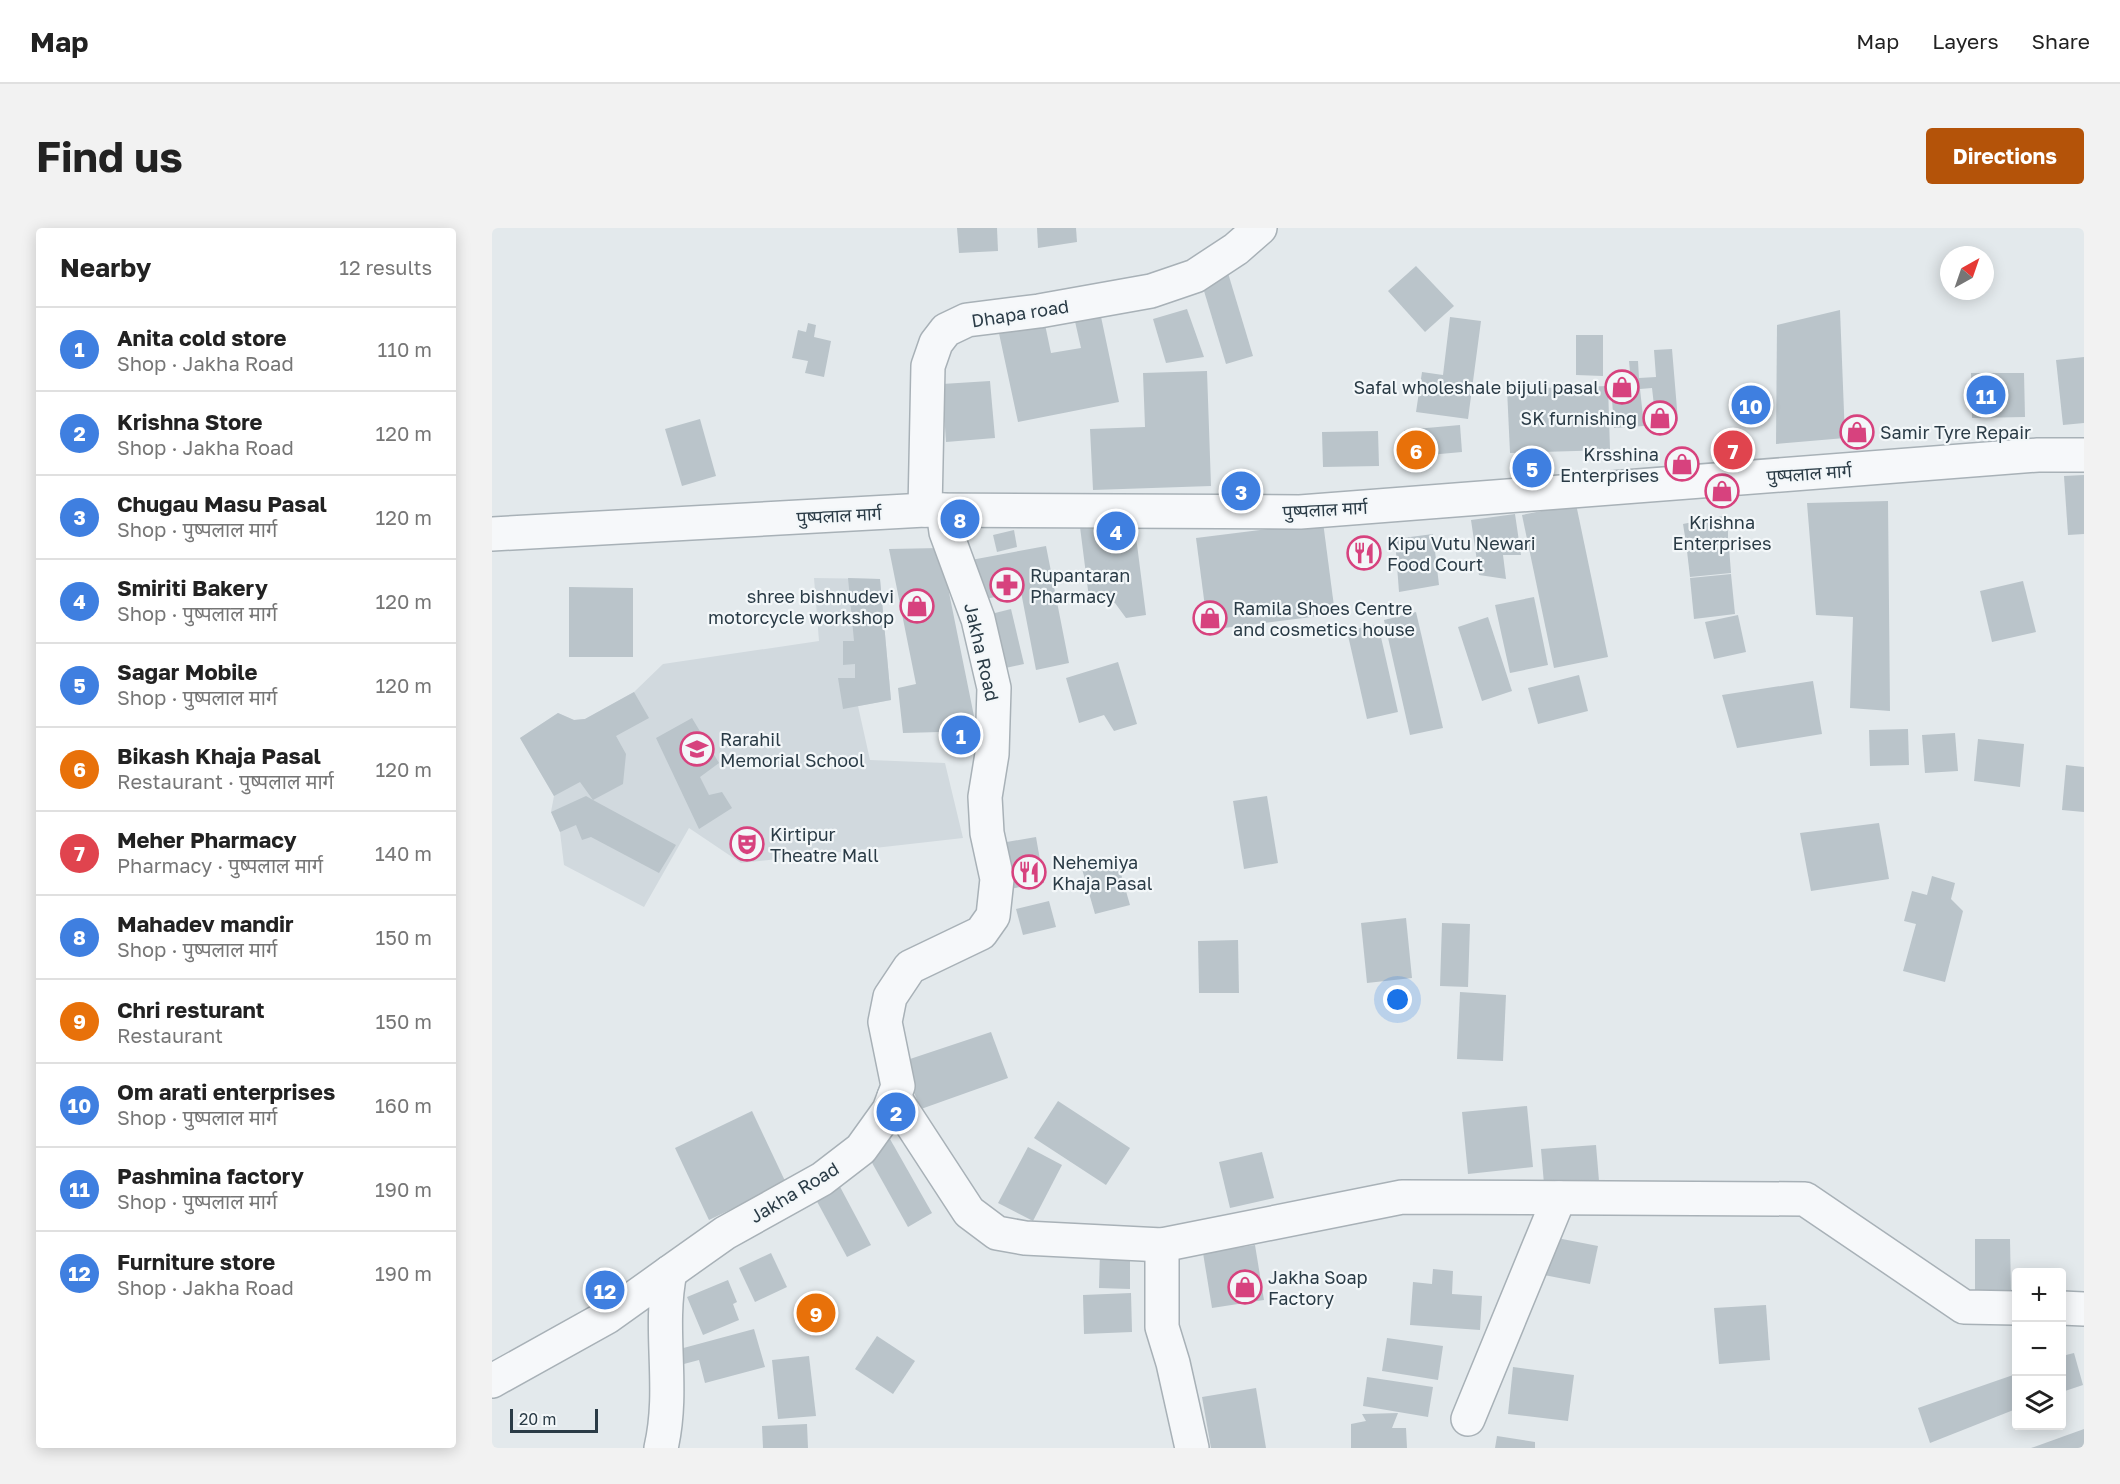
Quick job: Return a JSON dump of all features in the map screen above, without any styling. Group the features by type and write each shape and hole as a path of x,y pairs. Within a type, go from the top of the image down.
{"street":[{"name":"Dhapa road","path":"934,510 924,468 928,366 936,343 946,330 967,320 1039,311 1151,291 1195,276 1236,249 1260,228"},
{"name":"पुष्पलाल मार्ग","path":"492,534 934,510 1300,512 2038,455 2084,455"},
{"name":"Jakha Road","path":"492,1382 607,1317 725,1233 822,1179 861,1149 889,1110 898,1086 885,1022 890,997 910,967 981,933 993,916 997,879 987,833 985,798 992,754 994,688 978,619 946,532 934,510"},
{"path":"894,1097 969,1212 997,1233 1025,1238 1162,1245 1402,1197 1805,1198 1964,1307 2012,1308"},
{"path":"1468,1419 1559,1198"},
{"path":"1162,1245 1162,1327 1173,1363 1192,1448"},
{"path":"661,1448 667,1423 669,1376 664,1303 670,1272"},
{"path":"2066,1308 2084,1308"}],"shaded area":[{"name":"Rarahil Memorial School","path":"814,578 880,579 891,700 858,706 870,760 945,763 963,838 741,863 689,828 644,907 564,865 560,832 551,812 554,796 520,738 558,713 574,720 585,719 634,692 663,664 819,641"}],"building":[{"path":"957,228 997,228 998,251 959,253"},
{"path":"1037,228 1076,228 1077,242 1038,248"},
{"path":"1416,266 1454,306 1425,332 1388,291"},
{"path":"1228,273 1253,356 1226,364 1201,281"},
{"path":"1187,309 1204,357 1166,363 1153,319"},
{"path":"1840,310 1845,438 1776,444 1777,325"},
{"path":"1100,312 1119,402 1018,422 997,324 1043,315 1051,353 1081,348 1074,317"},
{"path":"1450,317 1481,321 1468,419 1416,412 1422,372 1443,375"},
{"path":"808,323 816,325 814,337 831,341 824,377 805,373 808,361 792,358 798,330 806,332"},
{"path":"1576,335 1603,335 1603,376 1576,375"},
{"path":"1672,349 1678,421 1656,423 1652,388 1640,389 1644,426 1614,428 1611,385 1631,383 1629,361 1638,361 1639,378 1656,377 1654,350"},
{"path":"2084,357 2084,423 2063,425 2056,360"},
{"path":"1207,371 1211,486 1093,490 1090,429 1145,427 1143,373"},
{"path":"1971,373 2024,373 2025,417 1972,418"},
{"path":"990,381 995,438 946,442 942,384"},
{"path":"1608,386 1610,450 1510,453 1507,389"},
{"path":"700,419 716,476 682,486 665,429"},
{"path":"1460,425 1462,452 1407,457 1404,430"},
{"path":"1378,431 1379,466 1323,467 1322,432"},
{"path":"2084,475 2084,534 2068,535 2064,476"},
{"path":"1888,501 1890,711 1850,708 1853,617 1816,615 1807,503"},
{"path":"1576,504 1608,657 1554,668 1522,515"},
{"path":"1515,514 1521,555 1503,555 1506,579 1479,575 1471,520"},
{"path":"1728,515 1728,544 1687,549 1683,524"},
{"path":"1134,521 1146,615 1126,618 1115,603 1089,598 1080,527"},
{"path":"1323,522 1335,614 1208,630 1196,538"},
{"path":"1014,530 1017,547 997,552 993,535"},
{"path":"1433,534 1439,585 1399,592 1395,539"},
{"path":"1046,546 1069,663 1036,670 1021,592 980,600 971,560"},
{"path":"1729,547 1731,573 1690,577 1687,551"},
{"path":"940,548 977,731 903,733 898,688 916,684 889,549"},
{"path":"1731,574 1735,614 1694,619 1690,578"},
{"path":"848,578 880,579 891,700 843,709 838,678 855,678 855,664 843,665 843,641 854,641"},
{"path":"2023,581 2036,632 1992,642 1980,591"},
{"path":"569,587 633,588 633,657 569,657"},
{"path":"1534,597 1548,665 1510,673 1495,605"},
{"path":"1011,609 1024,664 1001,669 987,615"},
{"path":"1416,612 1443,728 1410,735 1384,620"},
{"path":"1738,615 1746,652 1714,659 1705,622"},
{"path":"1488,617 1512,691 1482,701 1458,627"},
{"path":"1378,624 1398,712 1367,719 1347,631"},
{"path":"1118,662 1137,724 1114,731 1104,715 1079,723 1066,678"},
{"path":"1579,675 1588,711 1538,724 1528,688"},
{"path":"1813,681 1822,734 1737,748 1722,695"},
{"path":"634,692 649,718 616,736 626,754 623,784 593,800 580,782 554,796 520,738 558,713 574,720 585,719"},
{"path":"692,718 719,763 700,777 709,795 722,792 732,808 699,829 656,738"},
{"path":"1908,729 1909,765 1870,766 1869,730"},
{"path":"1955,733 1958,771 1925,773 1922,735"},
{"path":"1978,739 2024,744 2020,787 1974,781"},
{"path":"2066,765 2084,767 2084,812 2062,810"},
{"path":"586,796 676,845 659,873 591,837 582,840 576,825 560,832 551,812"},
{"path":"1267,796 1278,863 1244,869 1233,801"},
{"path":"1879,823 1889,879 1811,891 1800,833"},
{"path":"1036,837 1044,883 1009,889 1001,843"},
{"path":"1117,860 1130,905 1095,914 1082,869"},
{"path":"1932,876 1955,883 1951,899 1963,911 1945,982 1903,971 1916,924 1904,921 1912,891 1927,895"},
{"path":"1049,901 1056,927 1023,935 1016,909"},
{"path":"1406,918 1412,978 1367,983 1361,923"},
{"path":"1442,923 1470,924 1468,987 1440,986"},
{"path":"1238,940 1239,993 1199,993 1198,941"},
{"path":"1460,992 1506,995 1503,1061 1457,1059"},
{"path":"991,1032 1008,1078 921,1109 901,1062"},
{"path":"1058,1101 1130,1148 1106,1185 1034,1138"},
{"path":"1527,1106 1533,1167 1468,1174 1462,1112"},
{"path":"752,1111 786,1183 709,1220 675,1148"},
{"path":"890,1139 932,1213 908,1227 866,1152"},
{"path":"1596,1145 1599,1181 1544,1184 1541,1149"},
{"path":"1028,1147 1062,1165 1033,1221 998,1203"},
{"path":"1262,1152 1274,1198 1230,1208 1219,1162"},
{"path":"838,1183 871,1245 847,1257 814,1196"},
{"path":"1552,1237 1598,1246 1590,1284 1544,1275"},
{"path":"1975,1239 2010,1239 2011,1292 1975,1293"},
{"path":"1255,1245 1264,1300 1212,1308 1203,1253"},
{"path":"1100,1251 1130,1254 1130,1289 1099,1288"},
{"path":"771,1253 787,1287 755,1302 739,1268"},
{"path":"1433,1269 1453,1271 1452,1294 1482,1296 1480,1330 1410,1325 1413,1282 1432,1284"},
{"path":"728,1280 737,1302 733,1304 739,1320 703,1335 687,1297"},
{"path":"1131,1293 1132,1332 1084,1334 1083,1295"},
{"path":"1766,1305 1770,1360 1719,1364 1714,1308"},
{"path":"754,1329 765,1367 705,1383 699,1360 680,1365 676,1350"},
{"path":"877,1336 915,1361 893,1394 855,1369"},
{"path":"1387,1338 1443,1346 1438,1380 1382,1371"},
{"path":"2074,1353 2083,1385 2066,1391 2066,1376 2066,1355"},
{"path":"809,1356 816,1416 778,1419 772,1360"},
{"path":"1513,1367 1574,1375 1568,1421 1508,1414"},
{"path":"2012,1375 2012,1411 1930,1443 1918,1408"},
{"path":"1367,1377 1433,1387 1428,1417 1363,1406"},
{"path":"1256,1388 1266,1448 1211,1448 1202,1397"},
{"path":"1398,1413 1392,1428 1406,1428 1407,1448 1351,1448 1351,1424 1366,1421 1362,1414"},
{"path":"807,1424 808,1448 763,1448 762,1426"},
{"path":"2084,1429 2084,1448 2031,1448"},
{"path":"1497,1436 1535,1442 1535,1448 1495,1448"}],"place":[{"name":"Safal wholeshale bijuli pasal","path":"1622,387"},
{"name":"Pashmina factory","path":"1986,395"},
{"name":"Om arati enterprises","path":"1751,405"},
{"name":"SK furnishing","path":"1660,418"},
{"name":"Samir Tyre Repair","path":"1857,432"},
{"name":"Bikash Khaja Pasal","path":"1416,450"},
{"name":"Meher Pharmacy","path":"1733,450"},
{"name":"Krsshina Enterprises","path":"1682,464"},
{"name":"Sagar Mobile","path":"1532,468"},
{"name":"Chugau Masu Pasal","path":"1241,491"},
{"name":"Krishna Enterprises","path":"1722,491"},
{"name":"Mahadev mandir","path":"960,519"},
{"name":"Smiriti Bakery","path":"1116,531"},
{"name":"Kipu Vutu Newari Food Court","path":"1364,553"},
{"name":"Rupantaran Pharmacy","path":"1007,585"},
{"name":"shree bishnudevi motorcycle workshop","path":"917,606"},
{"name":"Ramila Shoes Centre and cosmetics house","path":"1210,618"},
{"name":"Anita cold store","path":"961,735"},
{"name":"Rarahil Memorial School","path":"697,749"},
{"name":"Kirtipur Theatre Mall","path":"747,844"},
{"name":"Nehemiya Khaja Pasal","path":"1029,872"},
{"name":"Krishna Store","path":"896,1112"},
{"name":"Jakha Soap Factory","path":"1245,1287"},
{"name":"Furniture store","path":"605,1290"},
{"name":"Chri resturant","path":"816,1313"}]}
